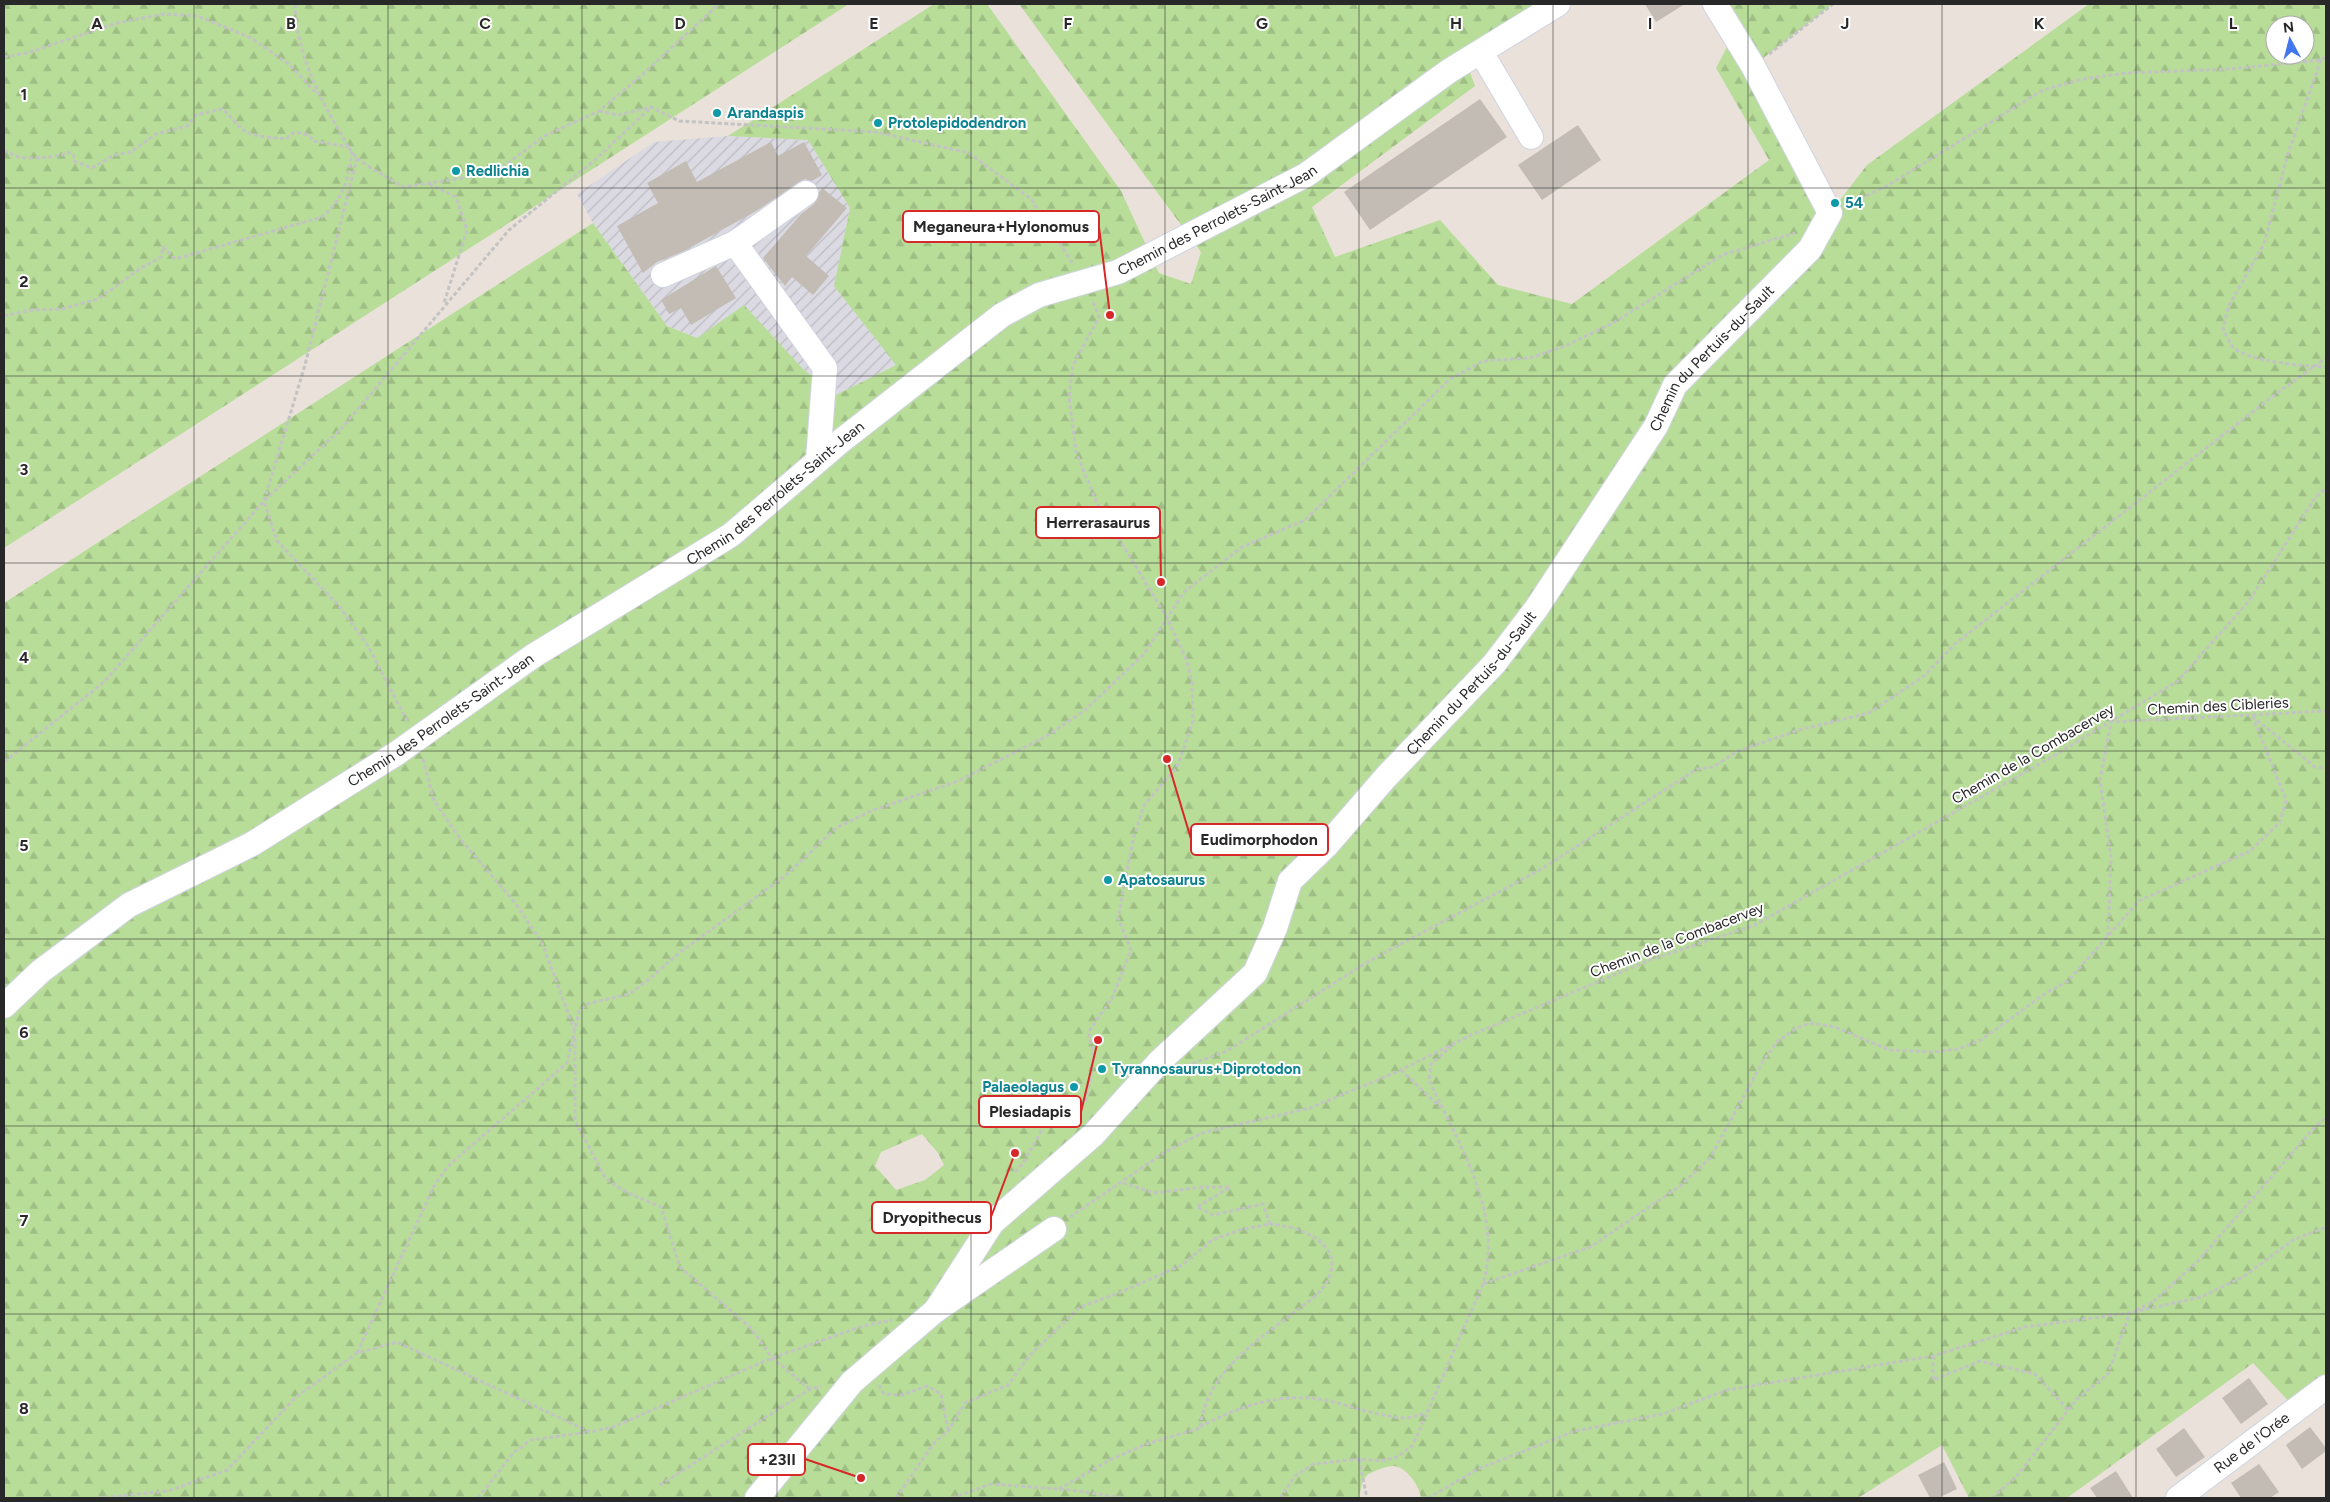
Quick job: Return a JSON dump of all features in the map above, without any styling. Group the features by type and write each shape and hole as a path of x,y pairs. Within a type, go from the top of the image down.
{"street":[{"name":"Chemin des Perrolets-Saint-Jean","path":"4,1006 41,971 129,905 252,844 416,740 534,656 731,535 818,460 1002,315 1039,295 1118,272 1306,175 1449,72 1558,4"},
{"path":"1715,4 1753,66 1830,213"},
{"path":"1481,52 1531,137"},
{"path":"663,275 735,243 806,193"},
{"name":"Chemin du Pertuis-du-Sault","path":"936,1310 992,1224 1093,1135 1159,1062 1256,972 1275,928 1290,881 1327,845 1386,777 1494,664 1536,609 1656,426 1675,385 1810,249 1830,213"},
{"path":"735,243 825,368 818,460"},
{"name":"Chemin du Pertuis-du-Sault","path":"757,1498 861,1376 936,1310 1054,1229"},
{"name":"Rue de l'Orée","path":"2178,1498 2326,1387"}],"path":[{"path":"295,4 295,20 307,66 319,96 349,147 357,158 403,187 495,173 544,136 599,111 642,75 719,4"},
{"path":"1753,66 1833,4"},
{"path":"4,56 27,53 117,23 164,14 197,16 251,38 290,65 319,96"},
{"path":"1830,213 1887,186 2043,90 2082,79 2126,73 2230,69 2321,60 2326,57"},
{"path":"2321,60 2288,152 2264,244 2228,307 2223,329 2233,347 2252,357 2299,366 2326,367"},
{"path":"599,111 618,116 651,107 679,121 876,132 968,153 1031,200 1085,282 1099,317 1073,365 1069,397 1076,452 1096,501 1167,618 1187,661 1192,682 1193,721 1177,767 1144,805 1133,840 1118,918 1131,950 1112,998 1090,1030 1089,1037 1094,1056 1086,1101 1047,1121 1023,1163 1010,1178"},
{"path":"4,762 104,682 264,501 341,429 442,306 509,230 595,160 651,107"},
{"path":"4,151 29,159 36,156 63,156 68,152 74,156 74,161 92,168 114,156 131,152 156,134 187,126 196,115 222,109 232,116 241,128 262,137 286,139 293,133 301,133 308,135 314,141 349,147"},
{"path":"4,316 32,310 62,309 98,299 141,268 161,257 163,247 175,259 322,217 336,205 344,188 352,151"},
{"path":"357,158 305,365 264,501 277,541 338,606 368,646 416,740 426,766 434,801 461,840 516,904 542,944 575,1031 575,1121 606,1179 626,1192 661,1207 680,1267 752,1329 772,1358 810,1389"},
{"path":"429,183 456,198 467,230 442,306"},
{"path":"357,1353 434,1186 448,1166 567,1063 579,1010 587,1004 629,994 679,953 785,876 836,828 871,811 958,781 1044,737 1084,711 1144,654 1184,592 1242,547 1305,520 1450,379 1483,361 1530,358 1565,346 1612,323 1722,255 1800,232"},
{"path":"1183,1068 1228,1051 1369,960 1540,870 1697,769 1713,767 1738,751 1799,730 1869,713 1924,676 1956,643 2313,366 2326,358"},
{"name":"Chemin de la Combacervey","path":"1054,1229 1165,1152 1202,1133 1310,1108 1401,1070 1471,1035 1650,960 1755,925 2111,722 2178,681 2249,601 2315,498 2326,488"},
{"name":"Chemin des Cibleries","path":"2111,722 2326,711"},
{"path":"2252,715 2315,767 2326,768"},
{"path":"1484,1284 1590,1247 1680,1186 1710,1158 1762,1061 1777,1042 1795,1029 1810,1023 1835,1027 1889,1050 1934,1052 1958,1049 1981,1040 2046,993 2068,981 2139,901 2250,851 2280,822 2286,800 2252,715"},
{"path":"2108,936 2111,857 2100,780 2111,722"},
{"path":"1280,1498 1295,1476 1313,1464 1359,1459 1381,1461 1396,1457 1412,1445 1484,1284 1488,1269 1489,1231 1479,1188 1429,1080 1431,1064 1450,1048 1471,1035"},
{"path":"1401,1070 1442,1109"},
{"path":"1992,1498 2016,1477 2077,1398 2108,1374 2129,1313 2153,1302 2198,1261 2313,1129 2326,1118"},
{"path":"1120,1182 1154,1193 1203,1187 1230,1187 1197,1207 1213,1215 1263,1204 1270,1224"},
{"path":"896,1498 934,1443 948,1431 965,1403 1008,1385 1029,1356 1080,1307 1119,1293 1182,1265 1212,1240 1240,1230 1270,1224 1284,1225 1302,1230 1324,1246 1332,1258 1330,1276 1316,1297 1244,1351 1212,1386 1202,1409 1200,1428"},
{"path":"1428,1498 1478,1469 1575,1431 1663,1414 1728,1390 1933,1356 2024,1327 2129,1313 2201,1297 2243,1277 2293,1240 2326,1227"},
{"path":"478,1498 514,1452 531,1440 613,1427 772,1358 863,1326 900,1318"},
{"path":"98,1498 168,1491 227,1470 296,1397 357,1353 398,1342 590,1432"},
{"path":"1933,1356 1933,1380 1980,1361 2035,1374 2068,1410"},
{"path":"660,1485 810,1389 861,1376 884,1394 902,1395 926,1386 941,1394 948,1431"},
{"path":"1059,1489 1108,1461 1146,1444 1200,1428 1230,1411 1256,1403 1297,1397 1323,1400 1406,1418 1426,1414"},
{"path":"1359,1459 1367,1498"},
{"path":"952,1498 992,1484 1059,1489 1124,1498"}],"shaded area":[{"path":"728,136 808,140 850,208 834,286 897,365 836,395 803,369 696,338 667,326 593,223 577,194 654,142"}],"green space":[{"path":"4,4 849,4 4,548"},
{"path":"934,4 987,4 1121,191 1159,273 1191,284 1201,252 1019,4 1542,4 1463,53 1475,86 1312,207 1335,257 1440,220 1498,285 1572,304 1769,160 1716,68 1737,28 1722,4 1833,4 1753,66 1830,213 1867,165 2089,4 2326,4 2326,1387 2297,1410 2253,1363 2067,1498 1969,1498 1942,1445 1858,1498 1421,1498 1412,1478 1404,1470 1394,1466 1380,1469 1367,1475 1362,1483 1359,1498 4,1498 4,603 593,223 667,326 697,338 744,305 803,369 836,395 896,365 834,286 850,208 808,140 728,136","holes":["922,1134 938,1153 944,1165 925,1180 896,1190 875,1166 881,1152"]}],"building":[{"path":"1645,4 1685,4 1656,22"},
{"path":"1480,99 1507,137 1370,230 1344,192"},
{"path":"1578,125 1601,160 1542,200 1518,165"},
{"path":"771,142 778,156 804,142 822,175 812,181 805,179 799,182 758,210 682,252 657,262 643,273 617,226 658,203 647,183 686,161 697,182"},
{"path":"822,188 847,208 806,256 829,276 813,295 792,277 785,286 763,258 801,214 814,204"},
{"path":"716,266 736,298 691,325 681,308 669,314 661,300"},
{"path":"2249,1378 2268,1404 2241,1424 2222,1398"},
{"path":"2310,1427 2326,1448 2326,1451 2302,1469 2286,1445"},
{"path":"2184,1428 2205,1457 2176,1477 2156,1449"},
{"path":"1944,1462 1957,1489 1938,1498 1930,1498 1918,1475"},
{"path":"2259,1464 2279,1492 2270,1498 2241,1498 2231,1483"},
{"path":"2116,1471 2133,1498 2097,1498 2090,1488"}],"place":[{"name":"Arandaspis","path":"717,113"},
{"name":"Protolepidodendron","path":"878,123"},
{"name":"Redlichia","path":"456,171"},
{"name":"54","path":"1835,203"},
{"name":"Meganeura+Hylonomus","path":"1110,315"},
{"name":"Herrerasaurus","path":"1161,582"},
{"name":"Eudimorphodon","path":"1167,759"},
{"name":"Apatosaurus","path":"1108,880"},
{"name":"Plesiadapis","path":"1098,1040"},
{"name":"Tyrannosaurus+Diprotodon","path":"1102,1069"},
{"name":"Palaeolagus","path":"1074,1087"},
{"name":"Dryopithecus","path":"1015,1153"},
{"name":"+23II","path":"861,1478"}]}
